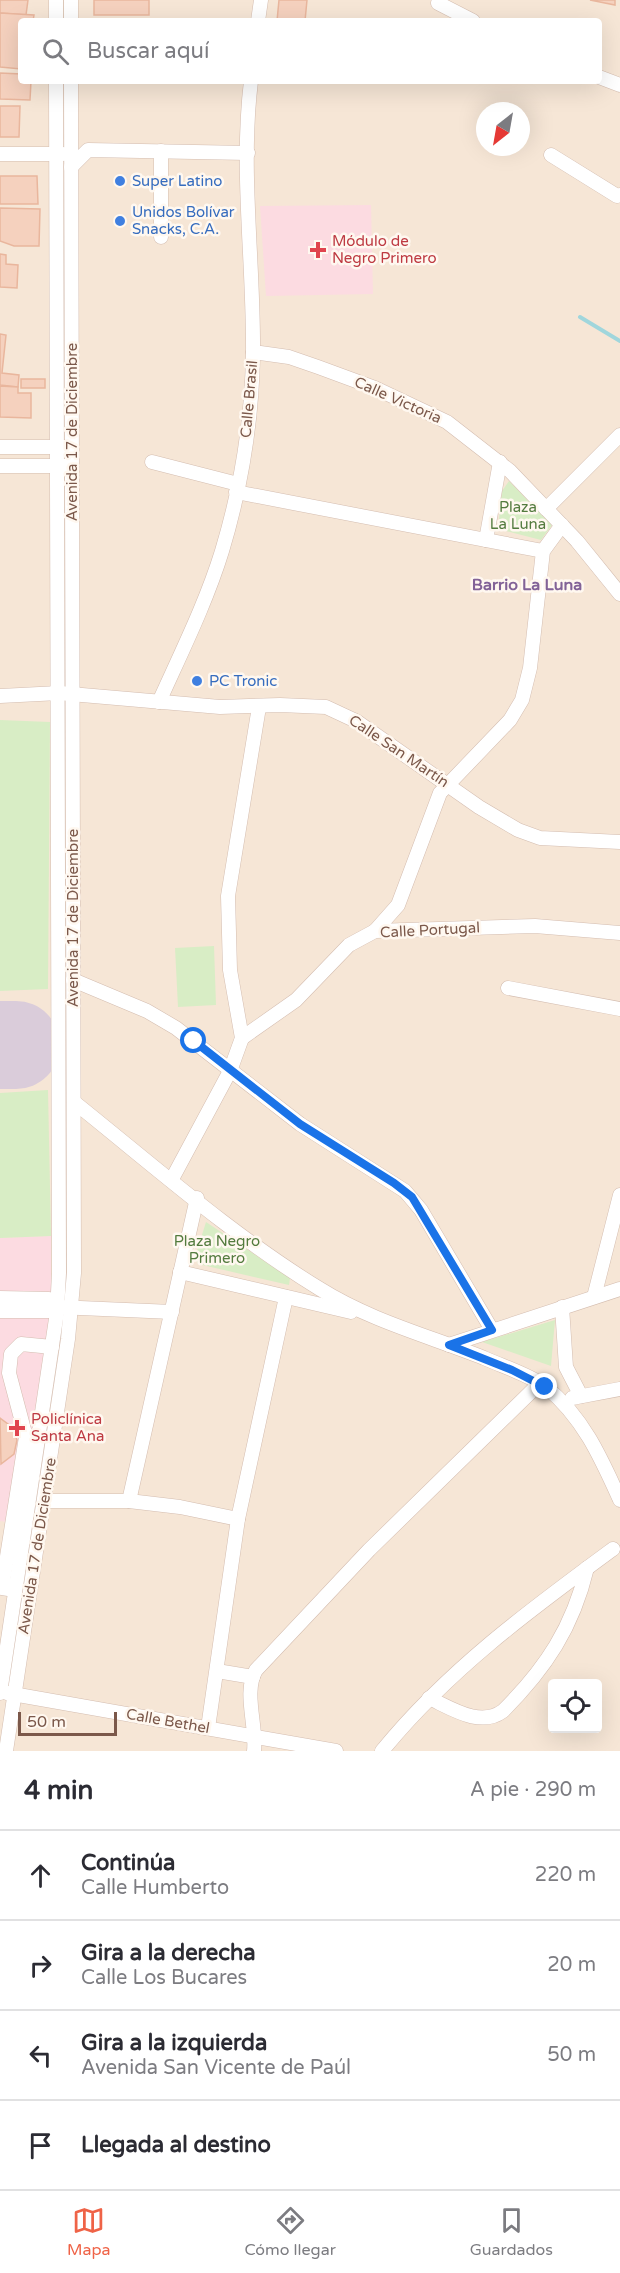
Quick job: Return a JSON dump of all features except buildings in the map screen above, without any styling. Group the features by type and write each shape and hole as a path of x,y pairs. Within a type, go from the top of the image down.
{"street":[{"path":"56,0 56,18"},
{"path":"71,0 71,18"},
{"path":"258,18 261,0"},
{"path":"439,0 438,3 466,18"},
{"path":"602,78 620,85"},
{"name":"Avenida 17 de Diciembre","path":"0,1692 57,1307 59,693 56,84"},
{"name":"Avenida 17 de Diciembre","path":"6,1751 72,1308 74,980 71,84"},
{"name":"Calle Brasil","path":"159,702 216,569 237,488 249,416 253,352 248,153 251,84"},
{"path":"0,154 57,154 71,160 88,150 248,153"},
{"path":"161,151 161,237"},
{"path":"551,154 617,196 620,195"},
{"name":"Calle Victoria","path":"253,352 290,357 318,366 412,404 447,422 500,462 562,525 620,594"},
{"path":"546,509 620,435"},
{"path":"0,447 72,447"},
{"path":"152,462 237,488 543,551"},
{"path":"486,540 500,462"},
{"path":"0,466 73,466"},
{"path":"375,931 398,905 436,802 447,784 510,720 522,700 530,668 543,551 562,525"},
{"name":"Calle San Martín","path":"0,696 59,693 220,707 314,706 340,711 502,822 529,835 620,842"},
{"path":"172,1179 230,1071 242,1038 230,970 228,896 259,707"},
{"name":"Calle Portugal","path":"242,1038 296,1000 348,945 375,931 535,926 620,933"},
{"path":"74,980 157,1017 185,1035 321,1139 394,1183 412,1197 492,1330"},
{"path":"508,988 620,1008"},
{"path":"74,1102 297,1275 376,1318"},
{"path":"594,1297 620,1195"},
{"path":"129,1501 196,1198"},
{"path":"180,1272 376,1318 540,1383 560,1400 593,1442 620,1500"},
{"path":"449,1345 620,1289"},
{"path":"208,1728 238,1520 286,1297"},
{"path":"0,1298 49,1299 57,1307"},
{"path":"0,1311 48,1311 57,1307 172,1312"},
{"path":"562,1307 566,1367 581,1396"},
{"path":"15,1590 2,1588 26,1437 10,1381 6,1354 21,1344 52,1347"},
{"path":"255,1744 253,1677 256,1670 369,1550 540,1383"},
{"path":"560,1400 620,1389"},
{"path":"44,1501 129,1501 180,1507 238,1520"},
{"path":"382,1751 429,1698 493,1639 613,1549"},
{"path":"429,1698 477,1718 490,1718 503,1711 564,1634 578,1604 587,1568"},
{"path":"217,1671 253,1677"},
{"name":"Calle Bethel","path":"0,1692 208,1728 255,1744 336,1751"}],"shaded area":[{"path":"0,0 620,0 620,1751 0,1751"},
{"name":"Módulo de Negro Primero","path":"371,205 373,294 266,296 260,206"},
{"name":"Policlínica Santa Ana","path":"51,1236 51,1315 21,1524 0,1521 0,1238"}],"green space":[{"name":"Plaza La Luna","path":"509,481 552,525 541,540 498,529 502,491"},
{"path":"0,720 50,722 48,989 0,991"},
{"path":"214,946 216,1005 178,1007 175,948"},
{"path":"48,1090 51,1236 0,1238 0,1093"},
{"name":"Plaza Negro Primero","path":"206,1222 290,1278 289,1285 198,1264 195,1257"},
{"path":"555,1320 551,1366 482,1342"}],"waterway":[{"path":"580,317 620,341"}],"runway":[{"path":"0,1045 16,1045"}],"place":[{"name":"Super Latino","path":"120,181"},
{"name":"Unidos Bolívar Snacks, C.A.","path":"120,221"},
{"name":"Módulo de Negro Primero","path":"318,250"},
{"name":"PC Tronic","path":"197,681"},
{"name":"Policlínica Santa Ana","path":"17,1428"}],"district":[{"name":"Barrio La Luna","path":"527,584"}],"route":[{"path":"194,1041 300,1124 394,1183 412,1197 492,1330 449,1345 512,1370 545,1387"}]}
